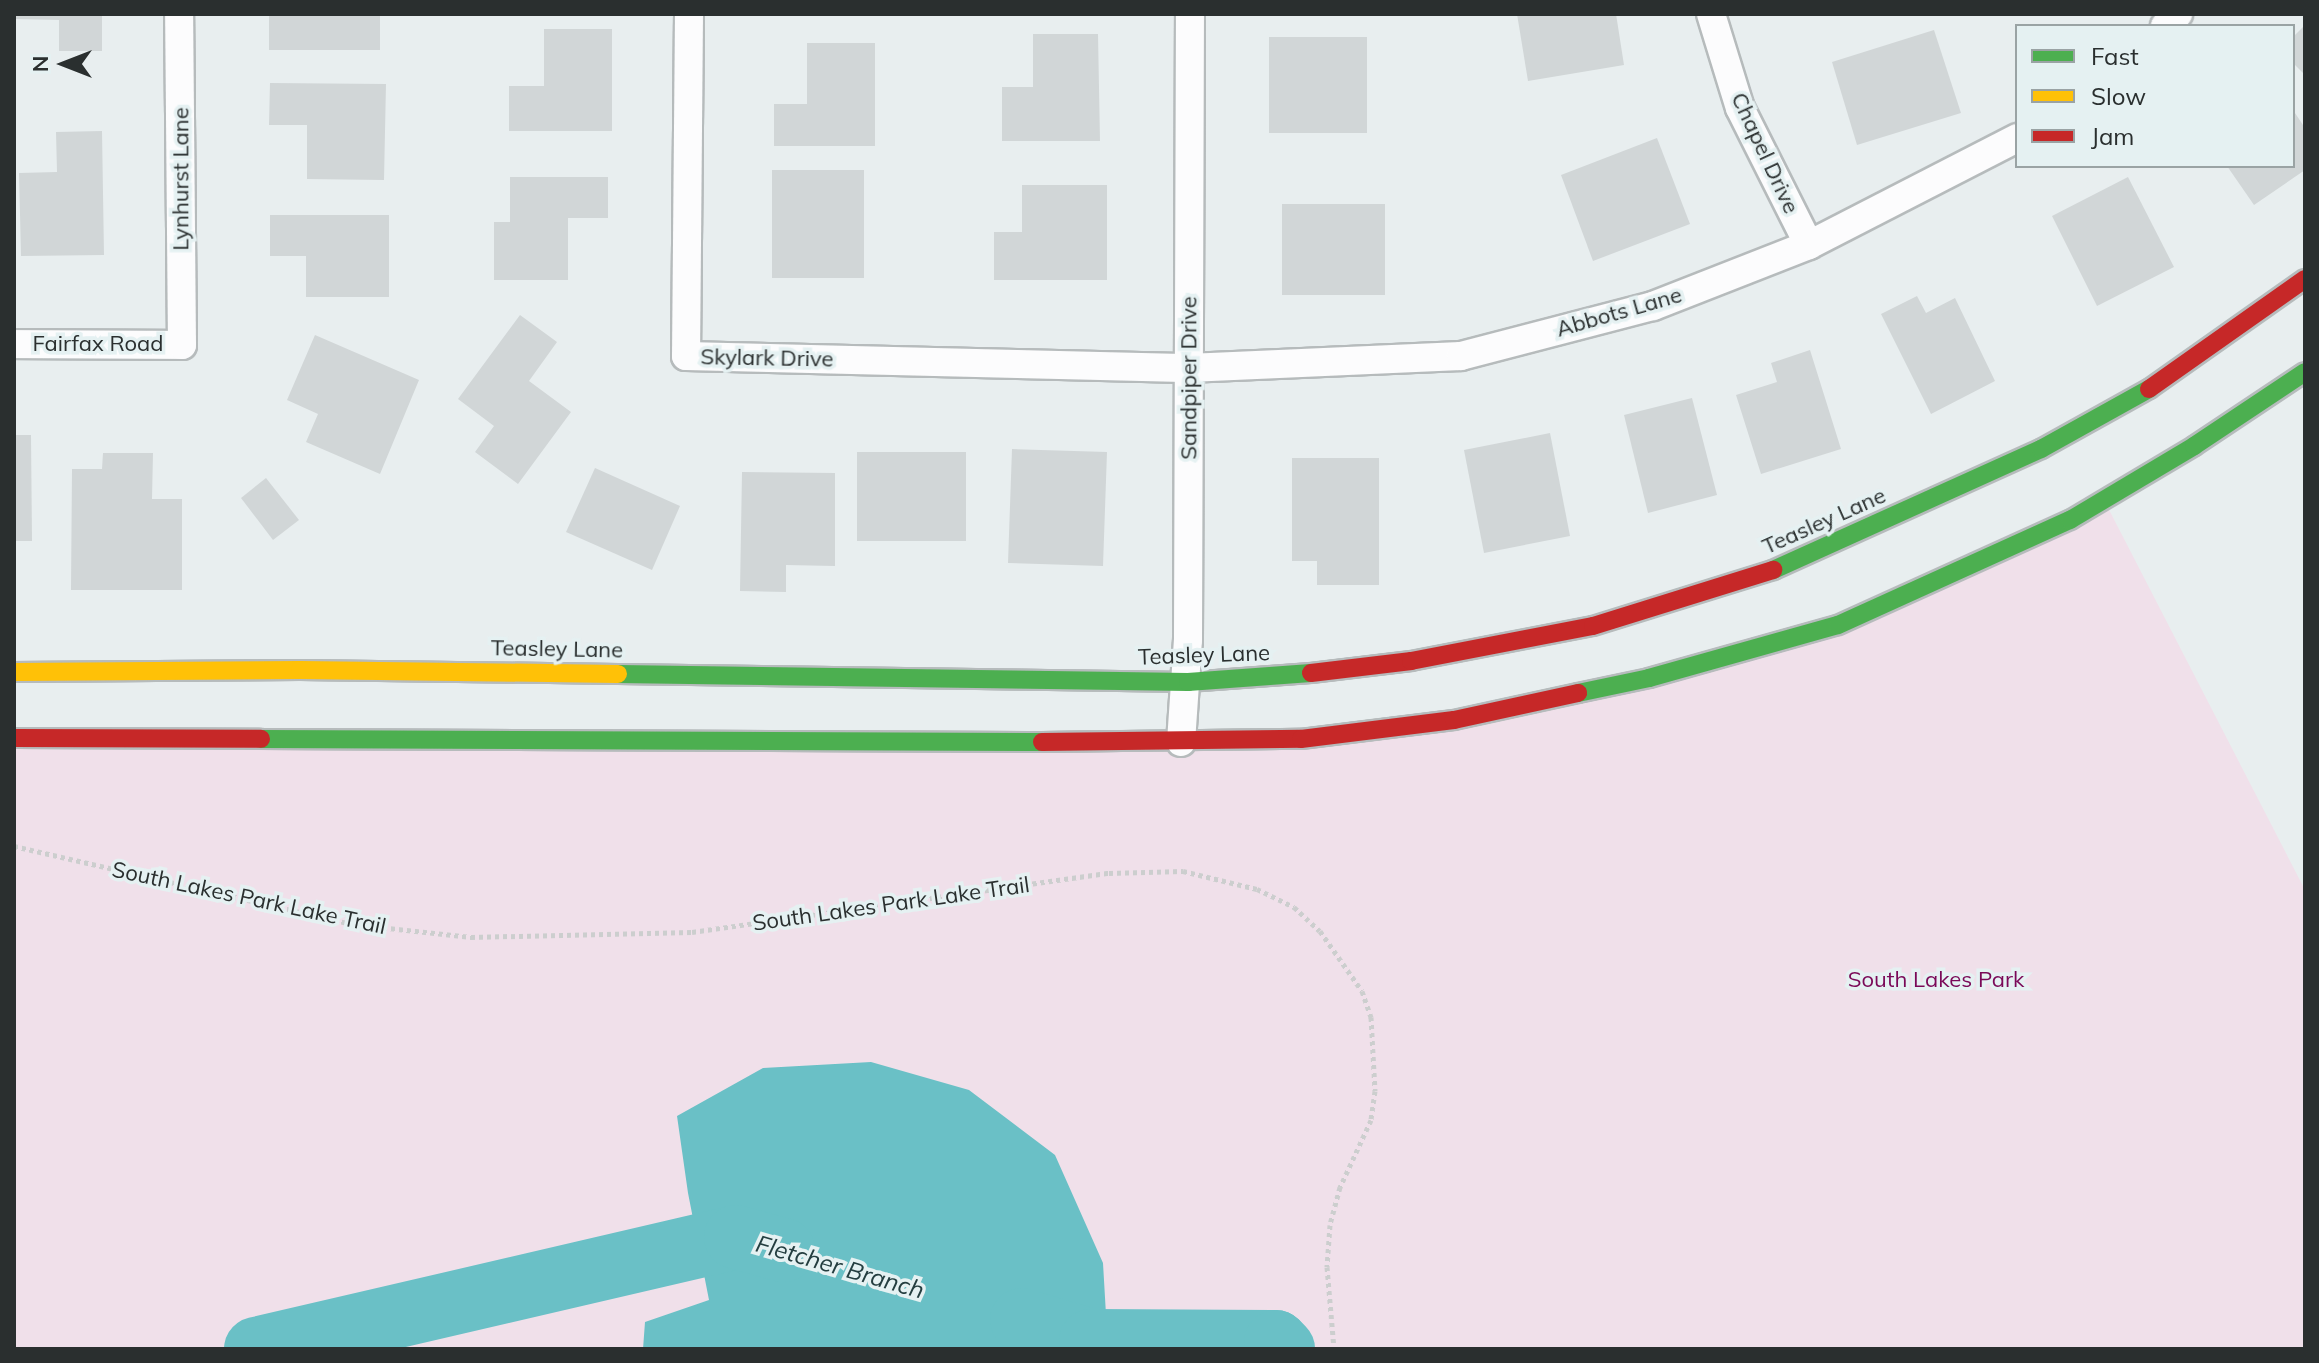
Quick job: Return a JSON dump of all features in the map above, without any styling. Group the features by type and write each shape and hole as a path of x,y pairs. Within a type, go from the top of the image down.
{"main road":[{"name":"Teasley Lane","path":"14,672 300,670 1188,682 1274,678 1411,661 1593,626 1732,585 1801,560 2041,449 2158,384 2305,279"},
{"path":"14,738 1181,742 1301,739 1454,720 1649,678 1838,625 2070,520 2194,446 2305,372"}],"street":[{"name":"Lynhurst Lane","path":"179,14 182,345"},
{"name":"Skylark Drive","path":"689,14 686,356 1188,368"},
{"name":"Sandpiper Drive","path":"1181,742 1188,682 1190,14"},
{"name":"Chapel Drive","path":"1711,14 1740,108 1809,245"},
{"name":"Abbots Lane","path":"1188,368 1461,356 1653,306 1809,245 2015,139"},
{"name":"Fairfax Road","path":"14,344 182,345"}],"path":[{"name":"South Lakes Park Lake Trail","path":"14,846 351,924 471,937 692,932 1109,873 1183,871 1257,889 1294,907 1320,931 1362,991 1371,1017 1375,1091 1371,1120 1340,1187 1330,1225 1327,1267 1334,1349"}],"green space":[{"name":"South Lakes Park","path":"2104,500 2305,890 2305,1349 14,1349 14,743 1181,742 1534,704 1838,625"}],"water":[{"path":"871,1062 969,1090 1055,1155 1103,1263 1108,1349 643,1349 645,1322 709,1300 677,1116 763,1068"}],"building":[{"path":"15,14 102,14 102,51 59,51 59,20 15,19"},
{"path":"269,14 380,14 380,50 269,50"},
{"path":"1517,14 1616,14 1624,65 1528,81"},
{"path":"2305,25 2305,75 2295,65 2295,35"},
{"path":"544,29 612,29 612,131 509,131 509,86 544,86"},
{"path":"1934,30 1961,113 1857,145 1832,62"},
{"path":"1033,34 1098,34 1100,141 1002,141 1002,87 1033,87"},
{"path":"1269,37 1367,37 1367,133 1269,133"},
{"path":"807,43 875,43 875,146 774,146 774,104 807,104"},
{"path":"270,83 386,84 384,180 307,179 307,125 269,125"},
{"path":"2295,113 2305,128 2305,170 2254,205 2228,168 2295,168"},
{"path":"102,131 104,255 21,256 19,173 57,172 56,132"},
{"path":"1657,138 1690,224 1593,261 1561,175"},
{"path":"772,170 864,170 864,278 772,278"},
{"path":"510,177 608,177 608,218 568,218 568,280 494,280 494,222 510,222"},
{"path":"2128,177 2174,267 2097,306 2052,216"},
{"path":"1022,185 1107,185 1107,280 994,280 994,232 1022,232"},
{"path":"1282,204 1385,204 1385,295 1282,295"},
{"path":"270,215 389,215 389,297 306,297 306,256 270,256"},
{"path":"1917,296 1926,313 1955,298 1995,381 1931,414 1881,314"},
{"path":"520,315 557,342 529,381 571,412 518,484 475,452 494,426 458,399"},
{"path":"315,335 419,380 380,474 306,442 318,414 287,400"},
{"path":"1810,350 1841,449 1761,474 1736,395 1777,382 1771,363"},
{"path":"1692,398 1717,495 1648,513 1624,415"},
{"path":"1550,433 1570,536 1484,553 1464,450"},
{"path":"14,435 31,435 32,541 14,541"},
{"path":"1012,449 1107,452 1103,566 1008,563"},
{"path":"857,452 966,452 966,541 857,541"},
{"path":"103,453 153,453 152,499 182,499 182,590 71,590 72,469 102,469"},
{"path":"1292,458 1379,458 1379,585 1317,585 1317,561 1292,561"},
{"path":"595,468 680,506 652,570 566,532"},
{"path":"742,472 835,473 835,566 786,565 786,592 740,591"},
{"path":"266,478 299,520 273,540 241,498"}],"waterway":[{"name":"Fletcher Branch","path":"256,1349 736,1237 783,1250"},
{"name":"Fletcher Branch","path":"1022,1320 1091,1341 1276,1342 1283,1349"}],"traffic: fast":[{"path":"1578,693 1649,678 1838,625 2070,520 2194,446 2305,372"},
{"path":"1773,570 2041,449 2149,389"},
{"path":"618,674 1188,682 1311,673"},
{"path":"261,739 1042,742"}],"traffic: slow":[{"path":"14,672 300,670 618,674"}],"traffic: jam":[{"path":"2149,389 2305,279"},
{"path":"1311,673 1411,661 1593,626 1773,570"},
{"path":"1042,742 1301,739 1454,720 1578,693"},
{"path":"14,738 261,739"}]}
